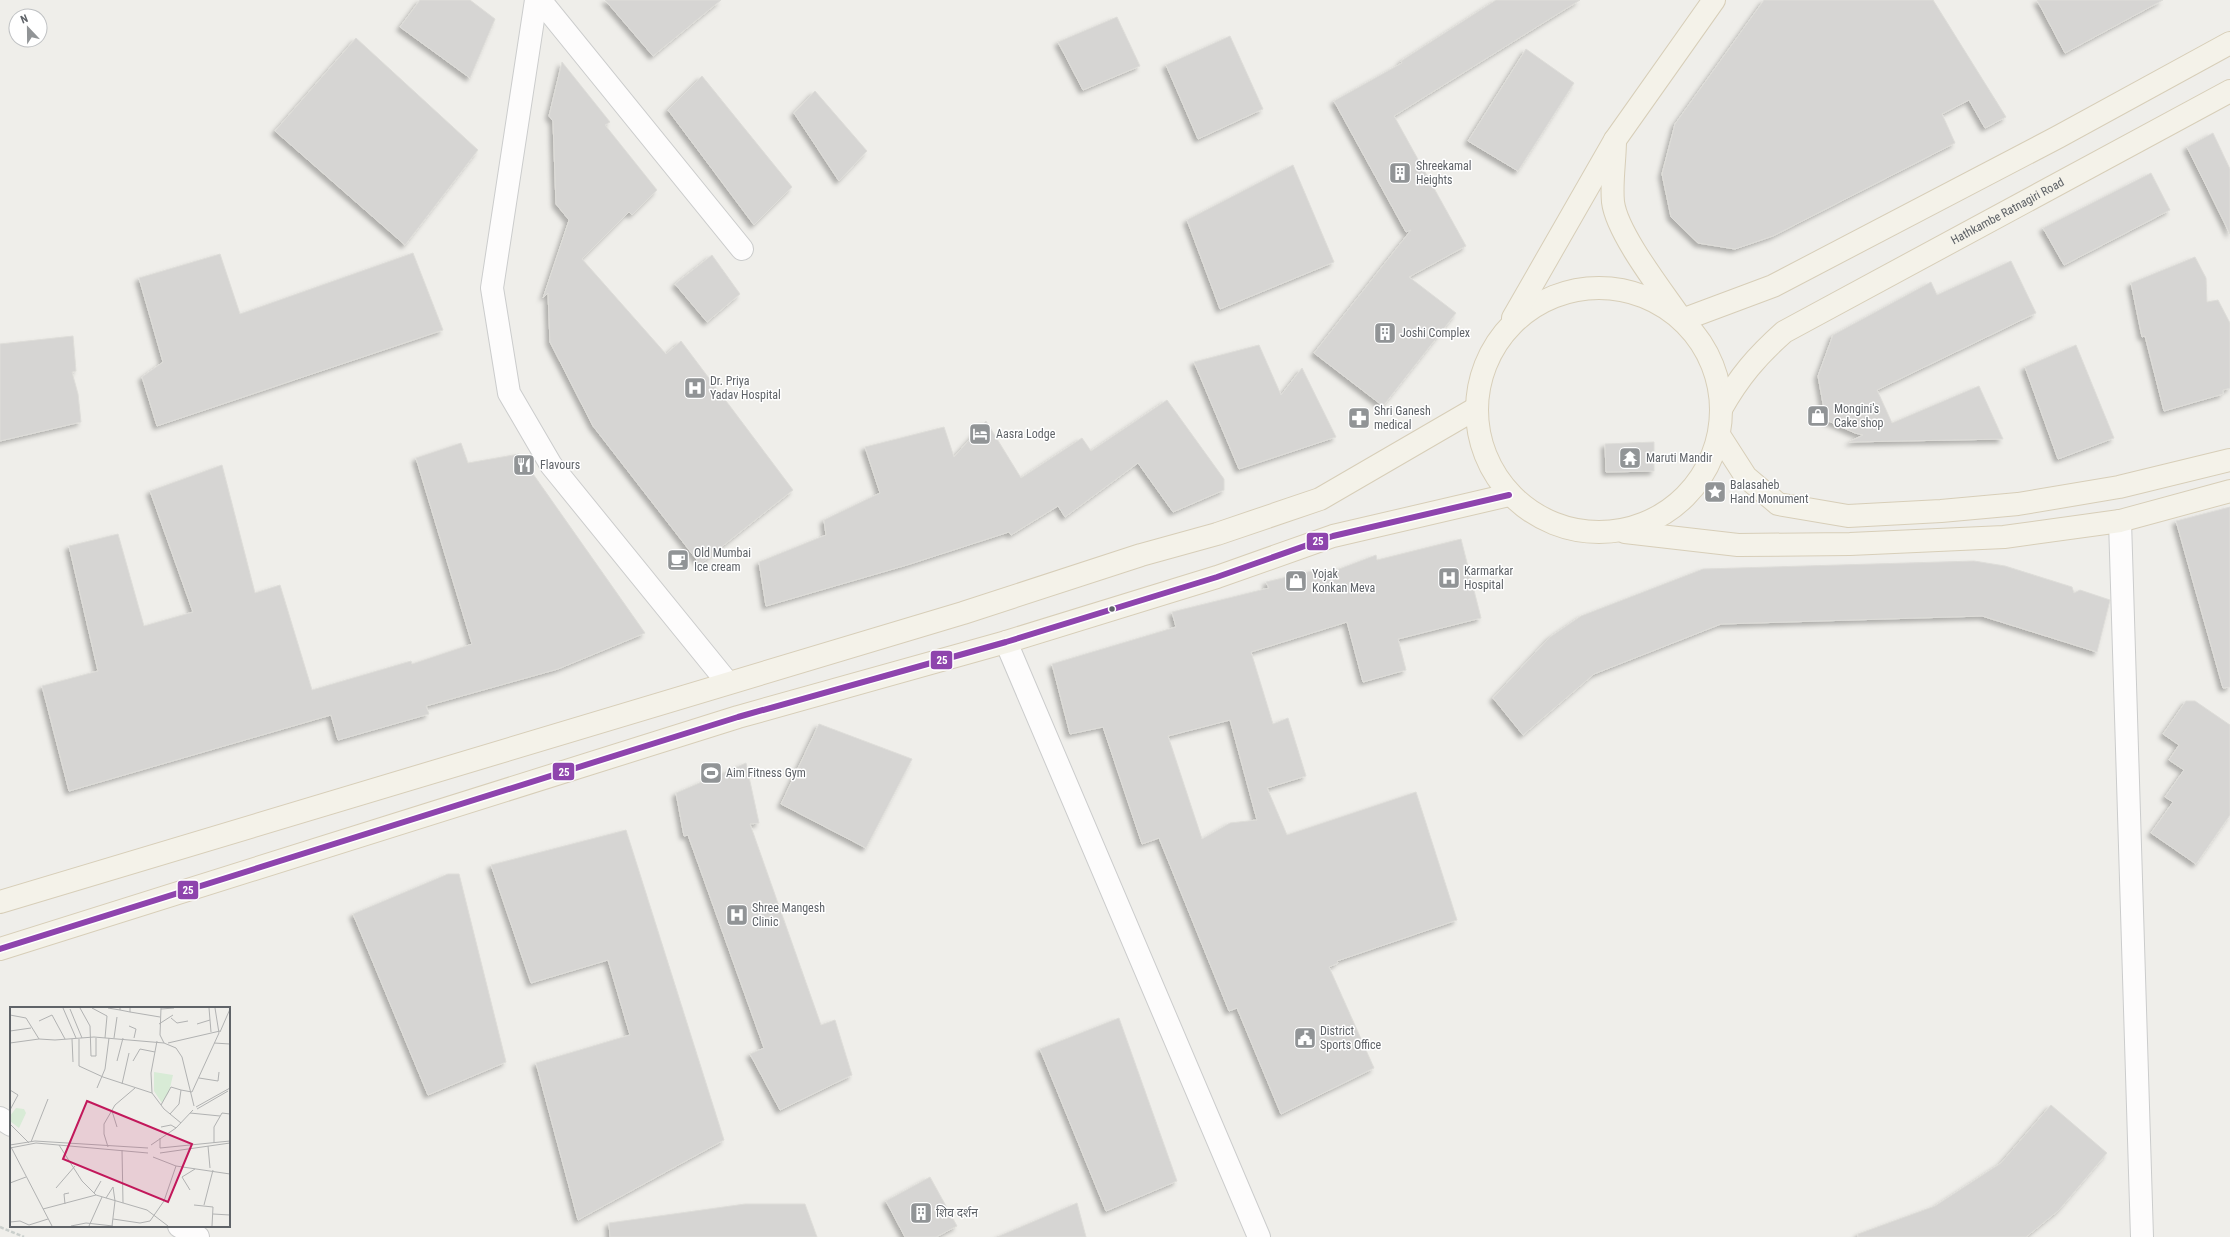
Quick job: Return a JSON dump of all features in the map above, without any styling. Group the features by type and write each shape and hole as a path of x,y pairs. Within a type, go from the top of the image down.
{"main road":[{"path":"1714,0 1615,140 1506,330 1489,356 1479,386 1475,409 1485,456 1509,495 1529,511 1556,525 1587,532 1618,531 1738,545 1850,544 2004,537 2120,521 2230,491"},
{"path":"1682,320 1773,286 2058,137 2230,43"},
{"name":"Hathkambe Ratnagiri Road","path":"1721,408 1735,383 1758,356 1784,332 2230,91"},
{"path":"1615,140 1613,202 1625,234 1682,320 1703,345 1718,376 1721,408 1719,435 1706,470 1683,499 1653,520 1618,531"},
{"path":"1506,330 1536,306 1573,291 1612,288 1650,299 1682,320"},
{"path":"0,902 963,613 1141,555 1217,534 1320,499 1475,409"},
{"path":"1719,435 1746,477 1778,504 1848,516 1941,511 2018,504 2119,487 2230,460"},
{"path":"0,949 738,717 1006,642 1217,578 1334,536 1509,495"}],"street":[{"path":"536,0 492,288 509,393 552,465 728,683"},
{"path":"540,0 742,249"},
{"path":"2120,521 2142,1237"},
{"path":"1006,642 1259,1237"},
{"path":"0,1118 10,1124"},
{"path":"182,1227 198,1237"}],"path":[{"path":"0,1227 24,1237"}],"building":[{"path":"420,0 470,0 495,19 470,78 400,27"},
{"path":"605,0 721,0 653,56"},
{"path":"1496,0 1580,0 1394,116 1466,246 1409,277 1456,313 1383,406 1314,353 1411,230 1406,232 1334,101 1402,63 1401,61"},
{"path":"1764,0 1933,0 2006,117 1985,128 1969,100 1942,114 1955,143 1773,236 1735,249 1698,243 1671,217 1662,174 1675,124"},
{"path":"2037,0 2163,0 2065,53"},
{"path":"1117,17 1140,66 1083,90 1058,42"},
{"path":"1230,36 1263,109 1198,139 1166,65"},
{"path":"356,38 478,150 405,245 275,131"},
{"path":"1526,49 1574,83 1518,171 1468,141"},
{"path":"562,62 610,122 605,125 657,190 632,215 629,212 582,259 666,354 681,341 793,490 700,564 593,426 550,342 548,293 543,298 569,220 556,204 553,121 549,116"},
{"path":"702,76 792,187 754,225 668,110"},
{"path":"815,91 867,151 839,181 794,113"},
{"path":"2213,133 2230,169 2230,234 2187,147"},
{"path":"1293,165 1334,262 1220,309 1187,220"},
{"path":"2151,173 2170,210 2064,265 2043,228"},
{"path":"413,253 443,330 157,426 142,377 163,362 139,278 220,254 240,314"},
{"path":"712,255 740,294 707,322 675,284"},
{"path":"2195,257 2206,278 2207,302 2218,300 2230,323 2230,388 2223,390 2223,394 2164,411 2145,336 2142,337 2131,283"},
{"path":"2011,261 2036,313 1877,390 1892,423 1979,386 2003,439 1849,442 1863,435 1826,420 1818,376 1833,335 1931,282 1937,295"},
{"path":"73,336 76,371 72,372 78,394 81,422 0,441 0,344"},
{"path":"1259,345 1281,395 1302,368 1336,437 1239,469 1194,362"},
{"path":"2076,345 2114,438 2058,459 2025,367"},
{"path":"1167,400 1224,479 1224,490 1173,512 1138,463 1065,517 1058,506 1011,535 1009,532 907,565 766,606 759,562 826,535 824,520 880,493 865,447 944,427 954,457 986,421 1021,478 1082,438 1091,451"},
{"name":"Maruti Mandir","path":"1654,442 1654,471 1606,472 1605,444"},
{"path":"461,443 468,463 519,454 645,633 558,669 426,706 429,714 338,740 331,715 69,791 42,686 98,671 69,546 118,534 144,626 193,612 150,491 222,465 255,593 280,585 312,690 411,661 412,664 472,644 416,458"},
{"path":"2230,507 2230,687 2223,688 2176,521"},
{"path":"1461,539 1481,618 1398,639 1406,670 1363,682 1347,622 1251,652 1273,724 1288,718 1306,776 1267,788 1287,835 1416,792 1457,920 1337,961 1338,963 1329,967 1374,1068 1281,1114 1237,1008 1229,1011 1159,838 1142,844 1103,727 1070,734 1052,664 1176,627 1172,612 1269,588 1266,582 1316,570 1318,577 1376,555 1377,560","holes":["1230,720 1257,820 1230,823 1202,839 1168,736"]},
{"path":"1974,561 2005,566 2072,587 2074,593 2080,590 2110,600 2097,652 1982,616 1721,624 1594,674 1523,735 1493,698 1550,637 1581,616 1703,569"},
{"path":"2186,701 2195,701 2230,725 2230,815 2196,864 2151,833 2173,802 2165,797 2184,770 2169,760 2179,745 2163,734"},
{"path":"819,724 912,759 866,848 781,804"},
{"path":"746,763 759,823 750,824 821,1025 835,1020 852,1075 780,1110 750,1054 764,1048 688,835 684,836 676,793"},
{"path":"626,830 724,1140 578,1220 536,1063 630,1035 608,960 531,983 491,865"},
{"path":"448,874 459,874 506,1062 428,1095 353,914"},
{"path":"1119,1018 1177,1181 1106,1211 1040,1049"},
{"path":"2051,1105 2107,1153 2059,1210 2026,1237 1858,1237 1858,1234 1935,1206 2001,1163"},
{"name":"शिव दर्शन","path":"930,1177 957,1226 936,1237 905,1237 886,1201"},
{"path":"1077,1203 1086,1237 997,1237"},
{"path":"745,1204 805,1204 817,1237 610,1237 609,1223"}],"transit line":[{"name":"25","path":"0,949 738,717 1006,642 1217,577 1333,536 1509,495"}],"place":[{"name":"Shreekamal Heights","path":"1400,173"},
{"name":"Joshi Complex","path":"1385,333"},
{"name":"Dr. Priya Yadav Hospital","path":"695,388"},
{"name":"Mongini's Cake shop","path":"1818,416"},
{"name":"Shri Ganesh medical","path":"1359,418"},
{"name":"Aasra Lodge","path":"980,434"},
{"name":"Maruti Mandir","path":"1630,458"},
{"name":"Flavours","path":"524,465"},
{"name":"Balasaheb Hand Monument","path":"1715,492"},
{"name":"Old Mumbai Ice cream","path":"678,560"},
{"name":"Karmarkar Hospital","path":"1449,578"},
{"name":"Yojak Konkan Meva","path":"1296,581"},
{"name":"Aim Fitness Gym","path":"711,773"},
{"name":"Shree Mangesh Clinic","path":"737,915"},
{"name":"District Sports Office","path":"1305,1038"},
{"name":"शिव दर्शन","path":"921,1213"}]}
